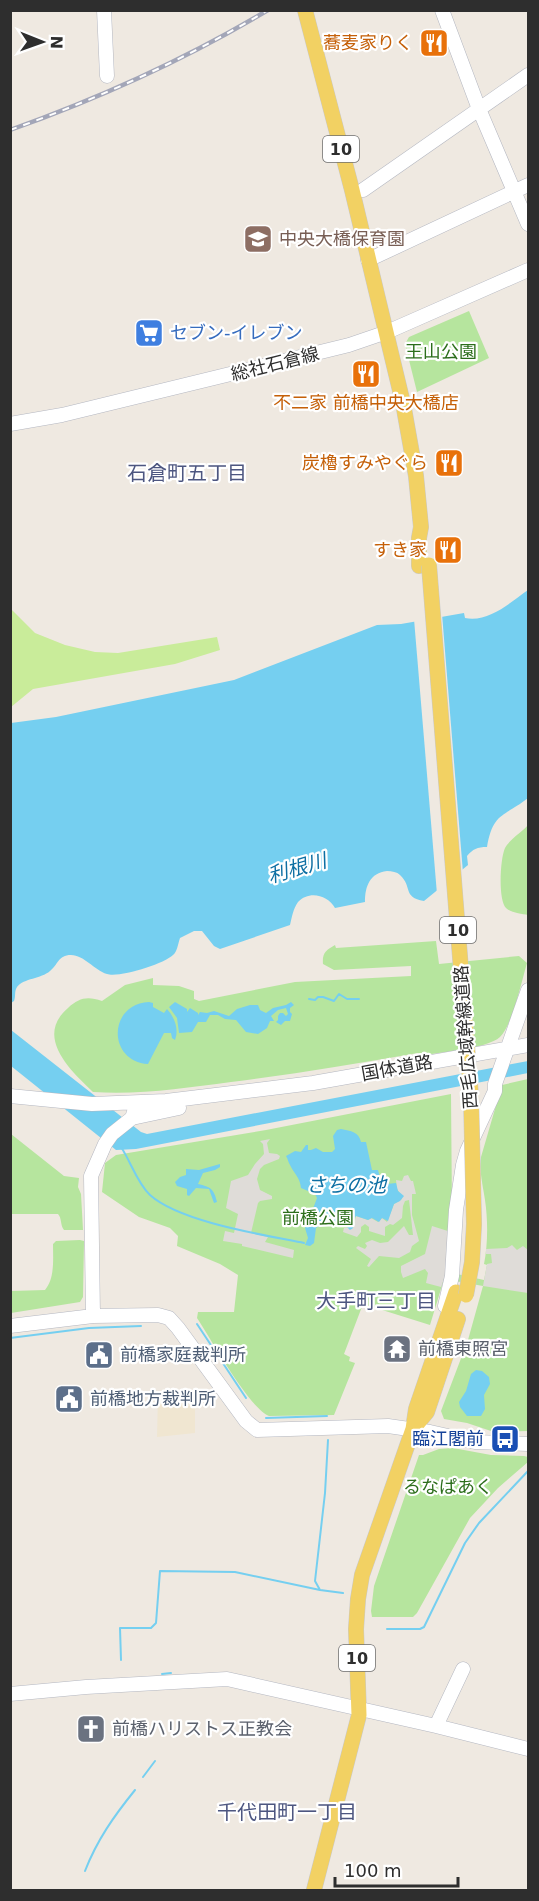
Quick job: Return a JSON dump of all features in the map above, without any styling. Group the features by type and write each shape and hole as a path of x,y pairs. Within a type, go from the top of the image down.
{"main road":[{"name":"西毛広域幹線道路","path":"296,10 320,87"},
{"name":"西毛広域幹線道路","path":"305,10 346,201 357,213 387,333 408,429 421,528 427,537 424,565 471,1096 474,1224 472,1262 420,1397 413,1429 365,1563 360,1586 356,1629 360,1708 314,1890"},
{"name":"西毛広域幹線道路","path":"413,1429 427,1412 461,1293"}],"street":[{"path":"104,10 108,76"},
{"path":"442,10 479,110 528,224"},
{"path":"363,190 528,75"},
{"path":"368,260 528,185"},
{"name":"総社石倉線","path":"10,424 62,415 313,355 387,333 528,270"},
{"path":"420,1397 419,1384 441,1319 452,1276 456,1210 463,1165 495,1088 528,990"},
{"name":"国体道路","path":"223,1094 313,1083 528,1045"},
{"path":"12,1097 69,1103 119,1104 223,1094"},
{"path":"130,1119 215,1100 223,1094"},
{"path":"93,1316 90,1184 99,1155 112,1134 130,1119 137,1103"},
{"path":"10,1326 93,1316 158,1315 169,1318 246,1421 255,1429 272,1431 388,1426 488,1444 528,1444"},
{"path":"436,1725 463,1669"},
{"path":"10,1694 218,1678 436,1725 528,1749"}],"shaded area":[{"path":"270,1139 267,1143 269,1153 280,1156 279,1159 260,1169 257,1179 260,1190 272,1196 272,1199 258,1203 251,1233 268,1237 265,1242 294,1250 293,1258 223,1241 225,1231 234,1233 238,1214 226,1208 231,1181 248,1175 264,1154 263,1144 260,1141"},
{"path":"408,1175 413,1181 416,1194 412,1194 412,1215 419,1241 412,1246 410,1252 399,1258 379,1256 369,1267 367,1266 371,1259 356,1248 358,1246 365,1249 367,1246 365,1243 372,1240 380,1243 388,1242 404,1226 409,1235 413,1235 409,1200 405,1201 403,1206 402,1218 393,1225 385,1227 385,1236 369,1231 369,1227 365,1224 361,1227 361,1232 357,1237 343,1232 344,1228 353,1228 356,1216 368,1220 371,1218 378,1222 382,1218 387,1222 394,1204 402,1199 396,1180 402,1181 404,1176"},
{"path":"432,1226 451,1232 448,1272 445,1274 448,1280 444,1279 441,1287 426,1283 428,1273 425,1269 403,1278 401,1272 401,1266 425,1254"},
{"path":"512,1245 517,1250 523,1246 528,1250 528,1293 483,1286 487,1264 492,1263 491,1254 486,1254 486,1249 507,1248"},
{"path":"195,1392 195,1433 157,1437 158,1395"}],"green space":[{"name":"王山公園","path":"469,311 489,358 417,392 405,344 409,337"},
{"path":"11,609 35,633 65,645 95,652 118,653 217,637 220,650 175,664 33,689 11,707"},
{"path":"528,825 528,915 508,910 503,904 501,879 505,848"},
{"path":"436,941 439,964 519,956 527,963 509,1023 500,1037 494,1041 462,1050 420,1056 418,1053 255,1079 128,1093 93,1092 66,1064 55,1042 54,1030 58,1019 68,1008 88,998 102,1001 125,985 153,978 153,985 179,986 194,991 194,999 199,1001 295,982 411,976 411,966 334,970 323,964 323,957 327,950 335,945 336,948"},
{"name":"前橋公園","path":"528,1079 528,1431 494,1432 467,1423 444,1419 441,1411 468,1340 483,1286 444,1279 430,1325 363,1304 344,1354 350,1357 349,1361 355,1363 334,1415 269,1416 251,1400 241,1387 197,1318 198,1312 234,1312 238,1275 220,1264 177,1246 178,1236 170,1228 139,1217 102,1192 105,1163 116,1155 266,1130 451,1094 452,1213 448,1272 484,1280 487,1265 484,1264 487,1224 481,1157 502,1085"},
{"path":"11,1134 64,1176 79,1178 83,1230 64,1230 58,1214 11,1214"},
{"path":"56,1241 84,1241 83,1297 80,1302 11,1313 11,1291 45,1290 53,1268 53,1244"},
{"name":"るなぱあく","path":"453,1448 491,1455 524,1456 528,1457 528,1462 498,1488 470,1518 413,1617 372,1617 374,1586 419,1455 439,1449"}],"water":[{"name":"利根川","path":"528,590 528,798 501,816 493,827 487,847 471,852 467,856 468,865 424,901 410,894 404,879 399,874 391,871 381,872 370,881 365,902 335,908 323,897 307,896 296,905 290,925 220,949 214,946 202,931 194,931 180,938 176,952 168,959 141,969 113,975 102,972 80,957 67,955 61,958 46,974 20,984 16,989 14,1001 11,1003 11,723 56,717 234,680 377,625 401,624 464,613 465,618 474,619 491,615"},
{"path":"149,1002 164,1013 167,1009 174,1020 177,1032 175,1040 171,1033 164,1033 148,1064 135,1061 125,1053 119,1044 118,1033 120,1022 126,1012 136,1005"},
{"path":"175,1002 187,1009 187,1012 190,1008 198,1015 200,1012 214,1011 229,1016 237,1009 250,1005 258,1005 260,1010 266,1013 291,1002 294,1005 290,1008 292,1014 290,1021 285,1021 281,1025 276,1022 280,1013 286,1016 288,1014 286,1008 278,1010 271,1016 274,1021 270,1021 267,1028 258,1034 246,1032 236,1020 225,1019 218,1015 210,1015 206,1022 198,1022 192,1032 179,1033 177,1018 169,1007"},
{"path":"11,1030 141,1132 147,1134 528,1061 528,1073 136,1149 116,1150 11,1066"},
{"name":"さちの池","path":"337,1130 354,1132 361,1142 366,1142 372,1170 378,1170 380,1177 385,1178 387,1184 396,1183 398,1191 404,1196 394,1204 388,1221 382,1218 379,1222 372,1218 368,1220 356,1216 353,1228 350,1230 328,1219 316,1228 314,1243 310,1246 305,1245 308,1238 305,1228 313,1218 311,1214 317,1198 315,1194 301,1188 286,1156 295,1151 301,1152 306,1145 308,1145 308,1150 316,1148 323,1152 332,1152 335,1149 333,1136"},
{"path":"220,1164 220,1167 215,1170 203,1173 198,1184 211,1189 217,1202 214,1203 209,1189 196,1188 189,1196 187,1189 177,1186 175,1182 186,1175 186,1169 199,1170"},
{"path":"476,1370 482,1371 489,1377 490,1384 484,1395 485,1409 481,1416 467,1416 459,1402 466,1391 471,1374"}],"pier":[{"path":"442,614 463,873 437,894 414,619"}],"waterway":[{"path":"309,999 315,1000 323,997 334,1001 339,994 347,999 359,999"},
{"path":"121,1147 145,1190 181,1213 223,1226 304,1243"},
{"path":"197,1324 246,1398"},
{"path":"10,1338 89,1328 141,1326"},
{"path":"266,1418 327,1416"},
{"path":"328,1440 325,1493 315,1581 320,1590 343,1593"},
{"path":"387,1629 424,1627 465,1543 479,1523 528,1471"},
{"path":"121,1660 120,1628 151,1628 156,1623 160,1571 235,1572 320,1590"},
{"path":"162,1674 171,1673"},
{"path":"143,1777 155,1761"},
{"path":"85,1871 107,1829 135,1790"}],"railway":[{"path":"10,130 77,105 142,76 206,45 268,10"}],"place":[{"name":"蕎麦家りく","path":"434,43"},
{"name":"中央大橋保育園","path":"258,239"},
{"name":"セブン-イレブン","path":"149,333"},
{"name":"不二家 前橋中央大橋店","path":"366,374"},
{"name":"炭櫓すみやぐら","path":"449,463"},
{"name":"すき家","path":"448,550"},
{"name":"前橋東照宮","path":"397,1349"},
{"name":"前橋家庭裁判所","path":"99,1355"},
{"name":"前橋地方裁判所","path":"69,1399"},
{"name":"臨江閣前","path":"505,1439"},
{"name":"前橋ハリストス正教会","path":"91,1729"}],"district":[{"name":"石倉町五丁目","path":"187,473"},
{"name":"大手町三丁目","path":"376,1301"},
{"name":"千代田町一丁目","path":"287,1812"}]}
